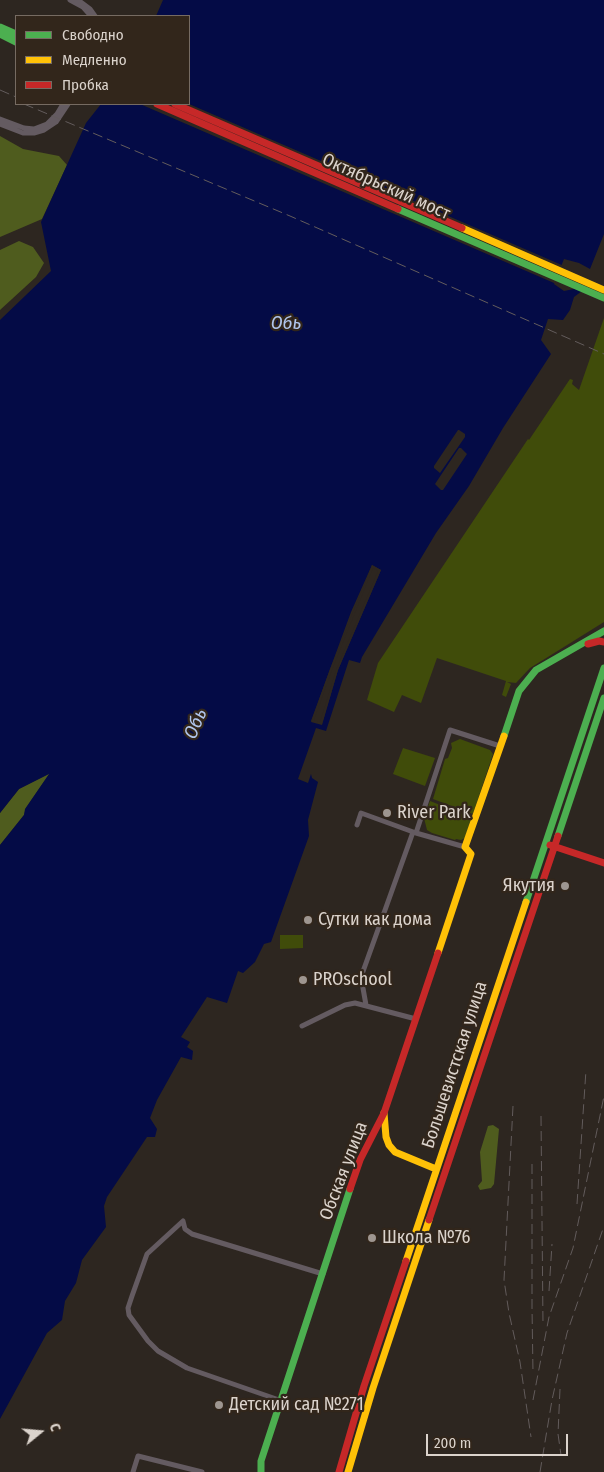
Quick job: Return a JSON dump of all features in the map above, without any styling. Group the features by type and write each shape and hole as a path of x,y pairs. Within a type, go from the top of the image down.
{"main road":[{"path":"0,27 15,34"},
{"path":"0,34 15,42"},
{"name":"Октябрьский мост","path":"159,105 604,298"},
{"name":"Октябрьский мост","path":"177,105 604,290"},
{"path":"465,847 515,702 525,682 536,670 604,631"},
{"path":"549,662 588,644 599,640 604,642"},
{"name":"Большевистская улица","path":"339,1472 364,1386 604,668"},
{"name":"Большевистская улица","path":"348,1472 373,1388 604,698"},
{"path":"545,844 604,863"},
{"name":"Обская улица","path":"260,1472 261,1461 360,1160 384,1113 471,854 465,847"},
{"path":"384,1113 386,1137 389,1145 395,1152 436,1169"}],"street":[{"path":"70,0 83,7 90,15"},
{"path":"78,0 90,9 94,15"},
{"path":"0,119 24,128 34,129 47,124 58,114 62,105"},
{"path":"0,124 23,133 39,132 56,122 67,105"},
{"path":"366,1005 361,977 450,730 500,746"},
{"path":"357,825 361,813 414,832 465,847"},
{"path":"302,1026 358,1002 416,1018"},
{"path":"282,1401 187,1368 158,1351 148,1341 130,1315 128,1308 149,1251 183,1221 185,1229 192,1234 323,1274"},
{"path":"134,1472 138,1456 190,1471 202,1472"}],"green space":[{"path":"0,136 23,149 59,156 67,165 42,219 0,237"},
{"path":"19,241 33,247 44,263 36,277 0,310 0,250"},
{"path":"604,318 604,622 530,668 516,683 507,682 511,684 506,697 502,695 506,681 437,658 421,703 402,695 394,712 367,700 378,663 528,439 570,379 573,380 572,384 579,390"},
{"path":"460,739 490,750 493,754 473,814 433,799 445,759 448,758 452,748 451,743"},
{"path":"403,748 435,758 425,786 393,774"},
{"path":"50,773 26,808 24,815 0,845 0,813 19,789"},
{"path":"430,801 472,816 465,838 455,840 427,830 424,818"},
{"path":"280,935 303,935 303,948 280,949"},
{"path":"493,1125 499,1129 494,1184 491,1188 480,1190 478,1186 482,1181 480,1152 488,1126"}],"water":[{"name":"Обь","path":"163,0 604,0 604,234 590,269 579,263 564,259 554,284 564,291 574,289 582,291 574,297 570,310 563,320 548,319 541,340 551,354 503,428 469,486 436,533 360,663 349,660 326,731 316,728 298,779 308,783 311,774 312,778 318,782 308,820 309,836 271,942 264,944 255,962 243,973 238,971 227,1003 207,997 181,1037 190,1042 187,1047 193,1051 192,1060 181,1057 157,1100 150,1118 157,1129 155,1137 147,1137 107,1197 104,1206 106,1227 82,1260 76,1283 65,1301 62,1320 47,1333 0,1419 0,845 24,815 25,809 49,774 19,789 0,813 0,320 51,271 41,222 86,123 100,105 190,105 190,15 156,15","holes":["372,565 381,570 338,670 322,724 311,721 351,612"]}],"pier":[{"path":"190,104 564,266 557,283 561,286 142,105"},
{"path":"458,430 465,434 465,437 440,473 434,466"},
{"path":"459,448 467,454 443,490 441,490 435,484"},
{"path":"372,565 381,570 338,670 322,725 311,722","holes":["373,568 378,571 336,670 320,722 314,720"]}],"railway":[{"path":"0,90 15,97"},
{"path":"26,105 290,216 604,354"},
{"path":"577,1204 586,1070"},
{"path":"533,1400 549,1317 573,1248 604,1096"},
{"path":"513,1106 504,1280 520,1362 531,1437"},
{"path":"541,1116 543,1324"},
{"path":"532,1164 533,1372"},
{"path":"540,1472 552,1400 567,1333 604,1226"},
{"path":"549,1291 552,1244"},
{"path":"560,1389 558,1434 561,1455"}],"traffic: fast":[{"path":"0,27 15,34"},
{"path":"0,34 15,42"},
{"path":"398,209 604,298"},
{"path":"504,736 519,691 536,670 604,631"},
{"path":"526,902 604,668"},
{"path":"558,836 604,698"},
{"path":"261,1472 261,1461 350,1189"}],"traffic: slow":[{"path":"462,228 604,290"},
{"path":"438,953 471,854 465,847 504,736"},
{"path":"406,1261 526,902"},
{"path":"384,1113 386,1137 389,1145 395,1152 436,1169"},
{"path":"348,1472 373,1388 429,1220"}],"traffic: jam":[{"path":"159,105 398,209"},
{"path":"177,105 462,228"},
{"path":"588,644 599,641 604,642"},
{"path":"429,1220 558,836"},
{"path":"550,845 604,863"},
{"path":"350,1189 360,1160 384,1113 438,953"},
{"path":"339,1472 364,1386 406,1261"}],"place":[{"name":"River Park","path":"387,813"},
{"name":"Якутия","path":"565,886"},
{"name":"Сутки как дома","path":"308,920"},
{"name":"PROschool","path":"303,980"},
{"name":"Школа №76","path":"372,1238"},
{"name":"Детский сад №271","path":"219,1405"}]}
